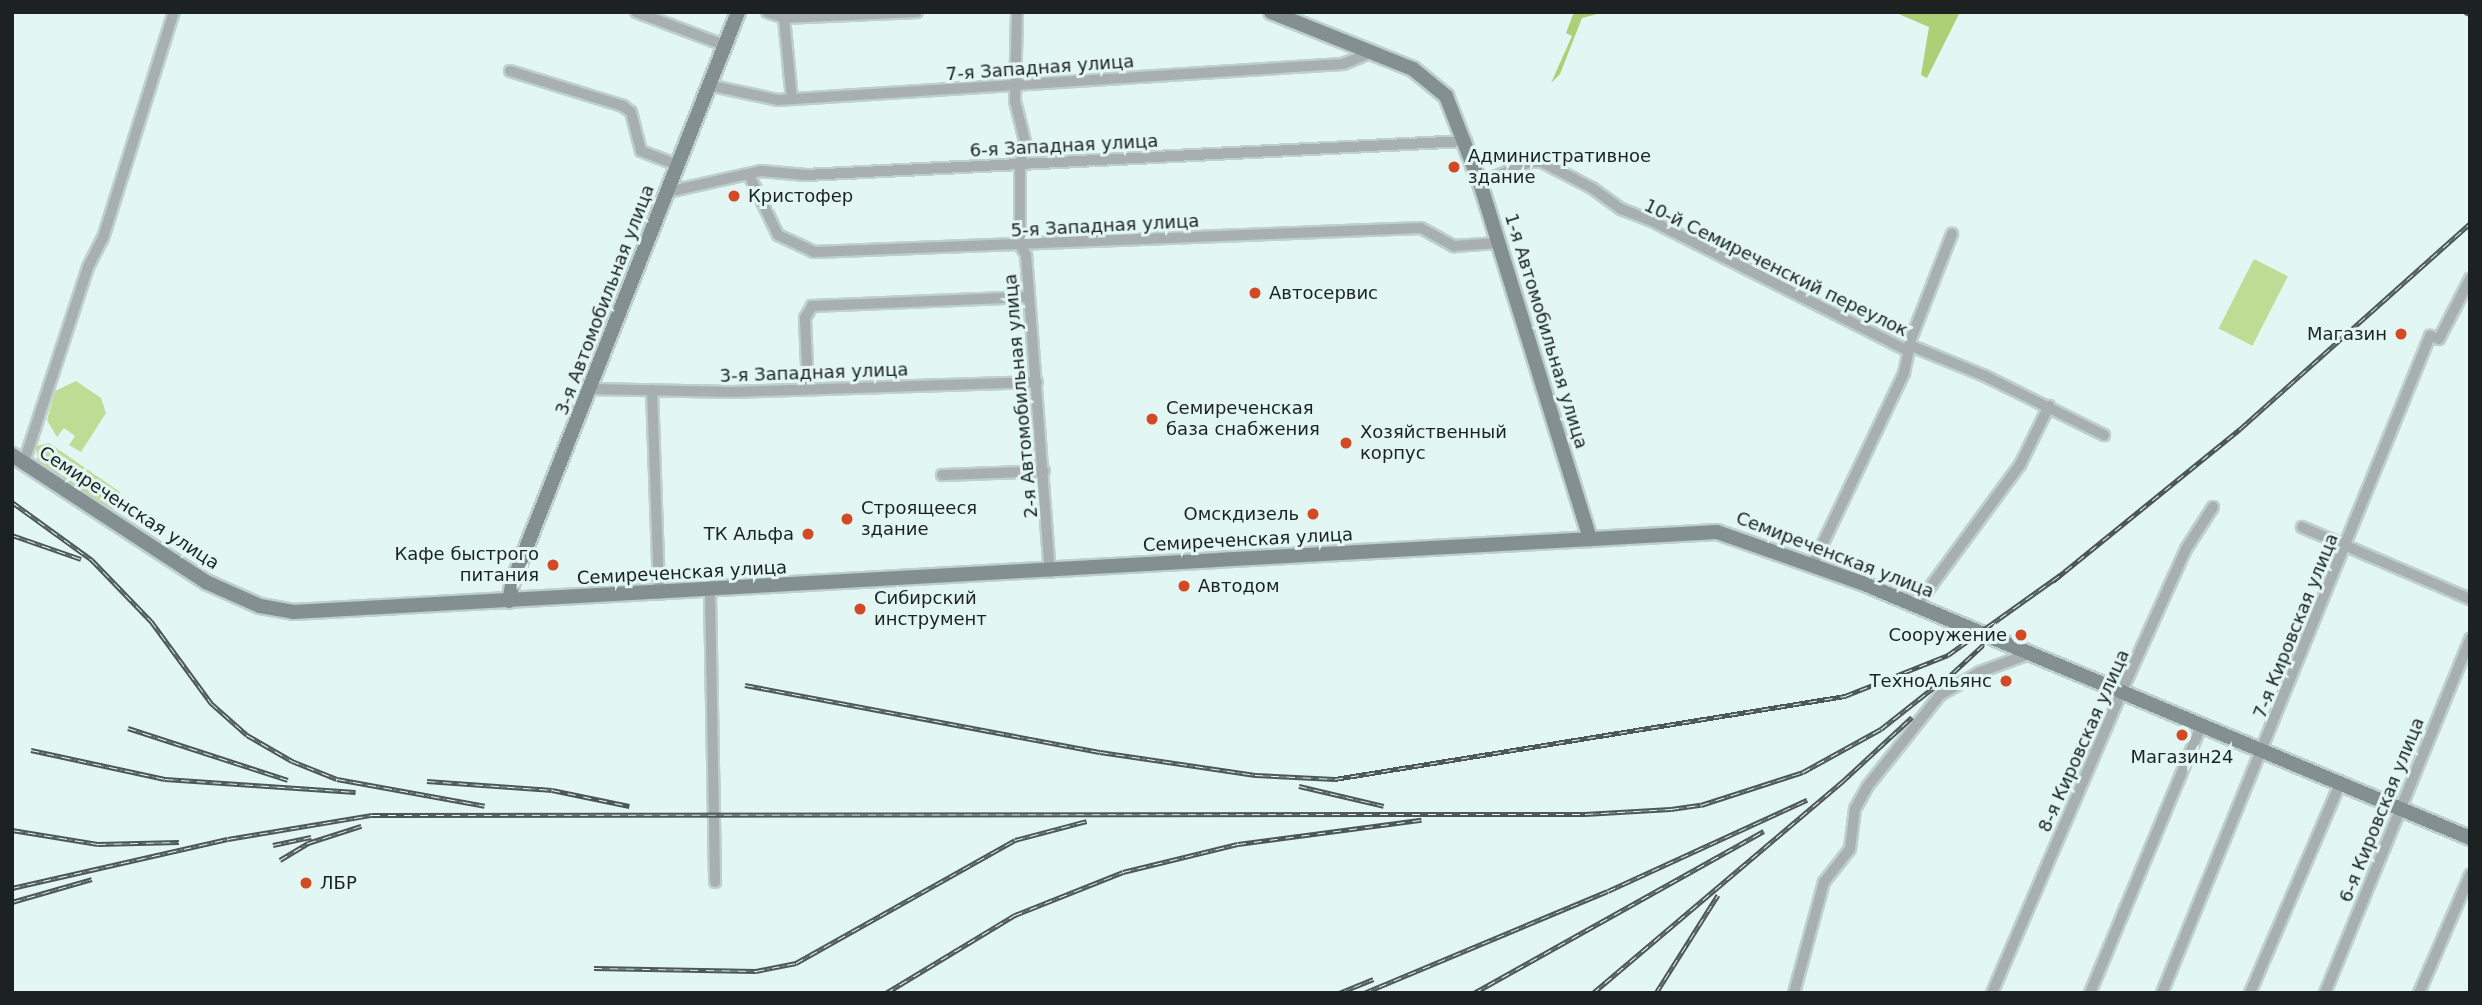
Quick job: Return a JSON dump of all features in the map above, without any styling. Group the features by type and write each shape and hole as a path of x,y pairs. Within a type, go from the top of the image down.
{"main road":[{"name":"3-я Автомобильная улица","path":"509,601 513,581 592,389 738,12"},
{"path":"1270,12 1372,52"},
{"name":"1-я Автомобильная улица","path":"1372,52 1413,69 1446,96 1466,141 1480,183 1590,539"},
{"name":"Семиреченская улица","path":"18,458 206,582 260,606 293,612 710,592 1717,532 1813,564 1917,606 2470,838"}],"street":[{"path":"18,458 88,267 103,238 174,12"},
{"path":"636,12 724,45"},
{"path":"767,12 784,18 916,12"},
{"name":"2-я Автомобильная улица","path":"1017,12 1014,85 1026,133 1020,164 1020,246 1026,255 1050,572"},
{"path":"784,18 792,99"},
{"name":"7-я Западная улица","path":"708,85 778,100 1343,64 1372,52"},
{"path":"510,71 623,106 631,112 641,151 677,165"},
{"name":"6-я Западная улица","path":"667,192 749,176 761,171 806,175 1466,141"},
{"name":"10-й Семиреченский переулок","path":"1480,183 1530,162 1550,165 1621,209 1652,221 1908,348 2049,406 2104,435"},
{"name":"5-я Западная улица","path":"749,176 778,234 814,253 1421,228 1454,246 1498,243"},
{"path":"1813,564 1900,383 1908,348 1952,234"},
{"name":"7-я Кировская улица","path":"2162,993 2430,336 2439,340 2467,282"},
{"path":"808,388 805,318 812,306 1029,297"},
{"name":"3-я Западная улица","path":"592,389 808,388 1037,382"},
{"path":"652,390 659,594"},
{"path":"1917,606 2020,466 2049,406"},
{"path":"942,475 1044,471"},
{"name":"8-я Кировская улица","path":"1992,993 2186,549 2213,507"},
{"path":"2302,527 2470,599"},
{"path":"710,592 715,881"},
{"name":"6-я Кировская улица","path":"2325,993 2470,639"},
{"path":"1794,993 1825,882 1850,849 1855,809 1867,786 1940,695 1980,672 2026,654"},
{"path":"2090,993 2201,726"},
{"path":"2250,993 2340,784"},
{"path":"2419,993 2470,875"}],"green space":[{"path":"1574,12 1605,12 1582,18 1560,74 1551,83 1572,36 1566,33"},
{"path":"1894,12 1960,12 1927,78 1921,75 1929,27"},
{"path":"2254,259 2288,276 2252,346 2219,328"},
{"path":"76,381 101,398 106,413 81,452 69,445 75,436 64,428 57,437 47,420 55,391"},
{"path":"49,443 120,492 116,508 106,510 38,464 36,446"}],"railway":[{"path":"2465,12 2470,14"},
{"path":"2053,581 2240,429 2470,223"},
{"path":"12,502 92,560 151,621 211,703 247,735 292,761 337,779 485,806"},
{"path":"12,535 81,559"},
{"path":"745,685 1100,752 1255,775 1335,779 1845,696 1948,655 2060,575"},
{"path":"1942,683 1996,633"},
{"path":"12,888 228,839 372,815 1585,814 1671,809 1701,805 1803,772 1881,729 1948,676"},
{"path":"1593,993 1843,781 1912,717"},
{"path":"128,728 288,780"},
{"path":"31,750 165,779 356,792"},
{"path":"427,781 552,790 629,806"},
{"path":"1299,786 1384,806"},
{"path":"1364,993 1608,891 1807,800"},
{"path":"886,993 1015,915 1123,872 1238,844 1421,820"},
{"path":"594,968 756,971 796,963 1015,840 1087,821"},
{"path":"280,860 308,843 361,826"},
{"path":"12,830 98,844 179,842"},
{"path":"1474,993 1764,831"},
{"path":"273,845 311,837"},
{"path":"12,902 92,879"},
{"path":"1656,993 1718,895"},
{"path":"1339,993 1373,979"}],"place":[{"name":"Административное здание","path":"1454,167"},
{"name":"Кристофер","path":"734,196"},
{"name":"Автосервис","path":"1255,293"},
{"name":"Магазин","path":"2401,334"},
{"name":"Семиреченская база снабжения","path":"1152,419"},
{"name":"Хозяйственный корпус","path":"1346,443"},
{"name":"Омскдизель","path":"1313,514"},
{"name":"Строящееся здание","path":"847,519"},
{"name":"ТК Альфа","path":"808,534"},
{"name":"Кафе быстрого питания","path":"553,565"},
{"name":"Автодом","path":"1184,586"},
{"name":"Сибирский инструмент","path":"860,609"},
{"name":"Сооружение","path":"2021,635"},
{"name":"ТехноАльянс","path":"2006,681"},
{"name":"Магазин24","path":"2182,735"},
{"name":"ЛБР","path":"306,883"}]}
